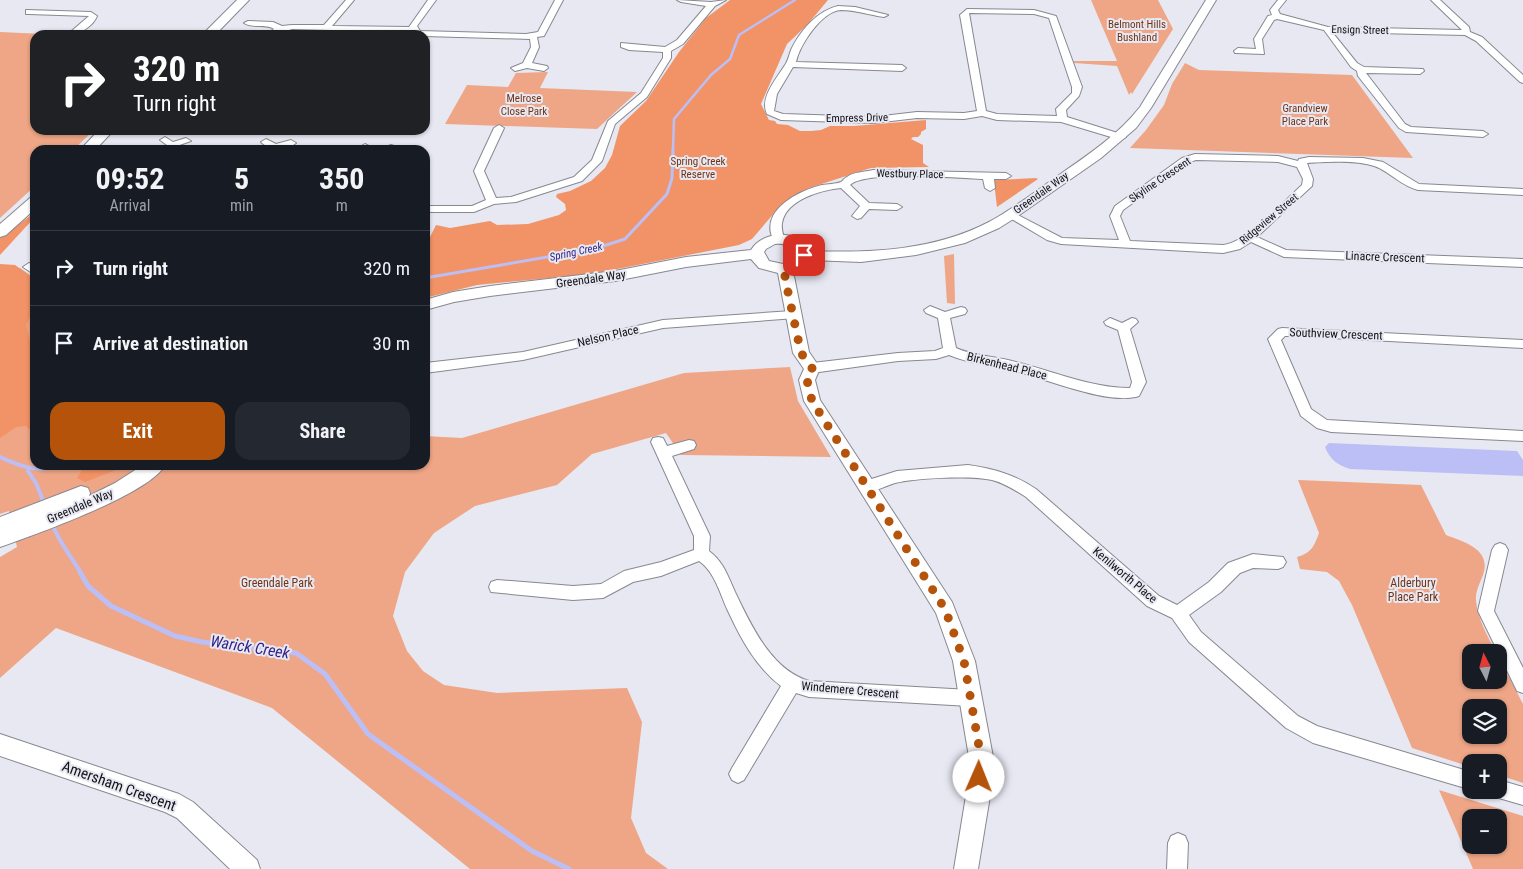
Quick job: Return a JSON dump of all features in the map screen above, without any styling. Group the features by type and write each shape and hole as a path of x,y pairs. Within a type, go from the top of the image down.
{"main road":[{"path":"213,30 243,0"},
{"path":"92,145 102,135"},
{"path":"0,232 30,205"}],"street":[{"path":"326,28 350,0"},
{"path":"413,30 416,22 432,0"},
{"path":"430,34 533,37 541,34 544,30 559,0"},
{"path":"681,0 712,4"},
{"path":"624,45 667,50 680,42 712,4 722,0"},
{"name":"Greendale Way","path":"804,255 861,257 916,251 960,240 994,225 1121,137 1145,108 1209,5 1217,0"},
{"path":"1238,52 1261,52 1258,39 1271,18 1277,16 1274,10 1282,0"},
{"path":"1435,0 1466,29 1466,33 1479,39 1523,80"},
{"name":"Empress Drive","path":"884,15 844,8 832,9 804,34 791,56 791,64 784,70 768,104 770,112 782,117 874,120 917,115 964,116 982,113 997,117 1062,119 1121,137"},
{"path":"982,113 964,8 1006,11 1049,11 1054,19 1077,87 1076,94 1061,109 1062,119"},
{"path":"29,12 91,14 92,19 78,30"},
{"name":"Ensign Street","path":"1277,16 1328,29 1466,33"},
{"path":"248,24 273,24 280,29 292,27 365,30"},
{"path":"1328,29 1328,32 1354,66 1362,70 1419,71"},
{"path":"527,65 536,45 536,40 533,37"},
{"path":"430,209 474,209 492,201 512,200 578,179 597,161 611,123 644,95 667,58 667,50"},
{"path":"791,64 902,68"},
{"path":"515,68 527,65 544,68"},
{"path":"1362,70 1361,74 1367,84 1402,126 1409,130 1483,134"},
{"path":"1476,127 1492,144"},
{"path":"492,201 479,171 498,128"},
{"path":"167,145 186,141"},
{"path":"266,142 269,145"},
{"path":"285,145 291,143"},
{"path":"491,144 502,144"},
{"name":"Skyline Crescent","path":"1126,245 1115,216 1119,208 1186,160 1205,156 1269,158 1288,160 1301,165"},
{"path":"1301,165 1303,161 1309,160 1371,162 1387,168 1404,183 1418,187 1523,192"},
{"name":"Ridgeview Street","path":"1010,215 1051,238 1062,242 1223,249 1236,247 1250,238 1307,186 1308,179 1301,165"},
{"name":"Westbury Place","path":"778,239 776,222 781,212 798,198 816,188 844,185 851,178 873,173 1006,176"},
{"path":"988,176 990,188"},
{"path":"844,185 866,206 898,207"},
{"path":"857,216 866,206"},
{"name":"Linacre Crescent","path":"1250,238 1284,253 1523,263"},
{"path":"778,239 793,242 803,250 804,255 799,264 785,269 765,266 757,258 756,254 757,249 765,242 778,239"},
{"name":"Greendale Way","path":"430,304 453,297 490,291 615,276 693,261 756,254"},
{"path":"785,269 792,315 801,353 812,368 812,374 807,380 812,401 945,609 964,661 981,758 978,796 966,869"},
{"path":"930,310 944,316 961,311"},
{"name":"Nelson Place","path":"430,367 523,356 663,324 792,315"},
{"path":"944,316 950,350"},
{"name":"Birkenhead Place","path":"812,368 898,357 936,355 950,350 965,357 1012,366 1110,393 1134,393 1139,382 1128,325 1110,322"},
{"name":"Southview Crescent","path":"1523,344 1293,332 1282,332 1274,339 1306,412 1322,424 1331,427 1523,436"},
{"path":"497,587 574,593 603,591 630,576 661,569 701,554 702,536 661,448 689,445"},
{"name":"Greendale Way","path":"0,539 28,521 140,478 149,470"},
{"name":"Kenilworth Place","path":"867,486 897,476 968,471 993,474 1015,484 1031,494 1153,601 1178,613 1195,637 1292,722 1313,734 1462,778"},
{"name":"Greendale Way","path":"0,525 28,521"},
{"path":"1500,550 1486,611 1523,685"},
{"name":"Windemere Crescent","path":"701,554 714,563 755,648 792,684 809,688 970,698"},
{"path":"1178,613 1215,587 1234,568 1253,561 1278,562"},
{"path":"738,774 792,684"},
{"name":"Amersham Crescent","path":"0,746 171,802 185,810 248,869"},
{"path":"1507,791 1523,796"},
{"path":"1177,869 1178,843"}],"green space":[{"name":"Spring Creek Reserve","path":"730,0 828,0 807,25 787,44 761,104 769,120 775,121 777,124 788,125 800,131 811,131 821,130 830,126 926,120 926,129 918,137 911,139 923,145 923,163 929,167 871,168 809,188 793,196 775,212 752,239 739,245 592,274 477,285 430,297 430,237 436,225 450,228 490,221 497,225 528,224 559,215 566,210 565,204 556,197 557,194 570,191 591,181 605,168 612,155 620,126 646,101 679,52 706,18"},
{"name":"Belmont Hills Bushland","path":"1091,0 1158,0 1173,29 1132,94 1131,92 1129,95 1117,66 1074,63 1073,61 1117,61"},
{"path":"0,32 30,33 30,135 89,135 78,145 30,145 30,191 0,218"},
{"name":"Grandview Place Park","path":"1185,63 1199,70 1352,75 1413,158 1130,148 1164,105 1172,84"},
{"name":"Melrose Close Park","path":"548,72 540,88 637,92 597,129 445,124 467,85 508,87 516,73"},
{"path":"1038,179 997,207 995,180"},
{"path":"30,216 30,222 0,255 0,238"},
{"path":"954,254 955,304 947,303 944,256"},
{"path":"0,264 15,265 30,276 30,317 26,325 30,341 30,430 26,426 16,427 0,438"},
{"name":"Greendale Park","path":"0,267 20,268 30,275 30,470 430,470 430,436 462,438 684,373 790,367 798,401 831,457 681,455 666,433 592,454 557,485 475,506 434,533 405,572 393,616 407,651 423,671 444,685 497,693 627,688 642,722 631,818 646,853 668,869 470,869 272,708 56,628 0,678 0,557 17,547 9,511 0,514"},
{"path":"82,470 116,470 85,482 77,478"},
{"name":"Alderbury Place Park","path":"1298,480 1421,485 1446,535 1468,544 1480,553 1484,559 1485,566 1476,594 1476,601 1479,615 1492,644 1462,644 1462,689 1508,689 1508,675 1523,704 1523,783 1507,778 1507,754 1462,754 1462,764 1412,748 1352,605 1339,581 1327,572 1300,569 1297,557 1306,554 1319,533"},
{"path":"1439,790 1462,797 1462,799 1468,799 1500,809 1462,809 1462,843"},
{"path":"1507,811 1523,816 1523,869 1473,869 1467,854 1507,854"}],"water":[{"path":"1329,443 1517,451 1523,460 1523,476 1350,469 1332,459 1325,447"}],"waterway":[{"name":"Spring Creek","path":"673,150 674,119 711,75 730,59 739,35 795,0"},
{"name":"Spring Creek","path":"430,277 594,249 625,239 667,194 672,178 673,149"},
{"name":"Spring Creek","path":"0,457 30,468"},
{"name":"Warick Creek","path":"28,471 36,483 44,503"},
{"name":"Warick Creek","path":"52,524 81,573"},
{"name":"Warick Creek","path":"80,572 88,586 111,606 175,636 202,642 296,653 325,674 368,734 532,851 569,869"}],"route":[{"path":"804,255 803,260 799,264 785,269 785,278 801,353 812,368 812,374 807,380 808,390 812,401 945,609 964,661 981,758 979,777"}]}
